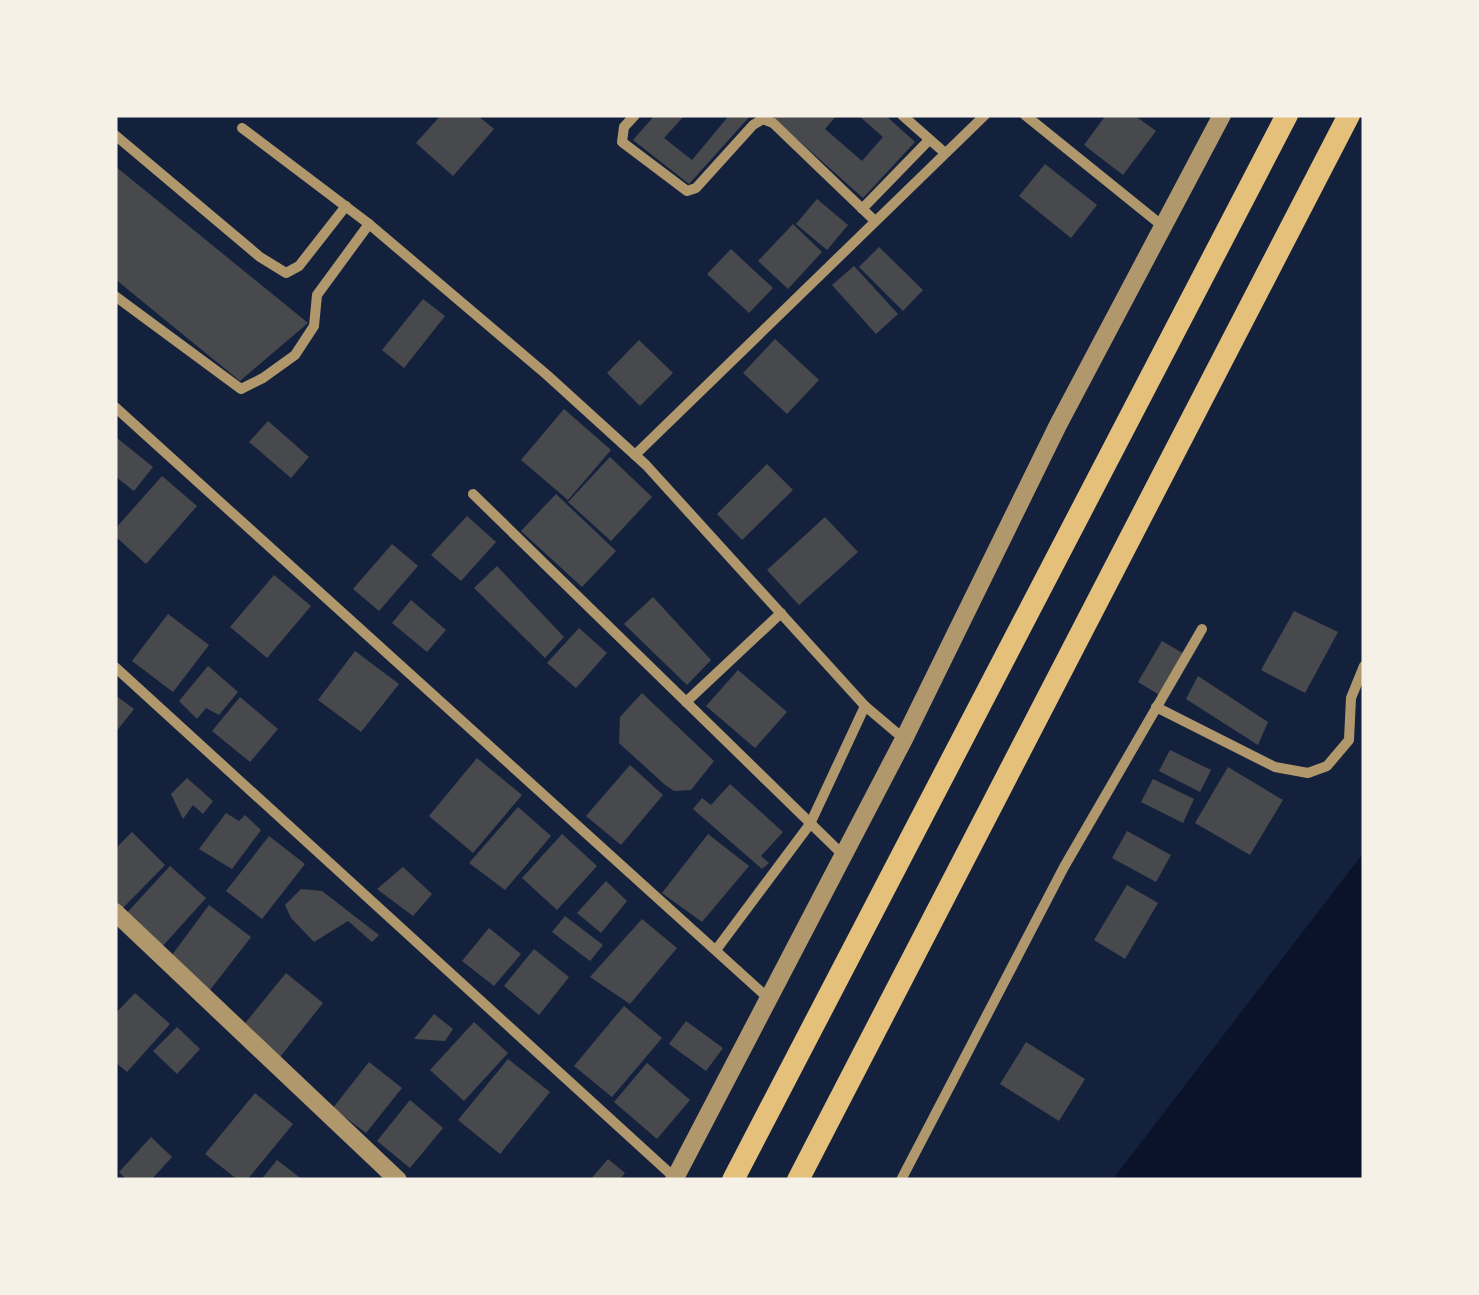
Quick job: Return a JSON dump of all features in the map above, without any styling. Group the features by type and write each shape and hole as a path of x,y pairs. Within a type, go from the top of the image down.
{"highway":[{"path":"733,1180 1287,115"},
{"path":"798,1180 1349,115"}],"street":[{"path":"636,115 624,127 622,142 687,191 696,188 763,119 772,123 875,221"},
{"path":"902,115 946,154"},
{"path":"635,455 984,115"},
{"path":"1026,115 1165,228"},
{"path":"115,667 674,1179 904,739 1058,426 1222,115"},
{"path":"242,128 369,224 547,374 635,455 865,706 904,739"},
{"path":"115,136 260,257 286,273 299,266 346,206"},
{"path":"862,208 929,140"},
{"path":"115,296 241,389 295,354 314,326 317,295 369,224"},
{"path":"115,407 768,998"},
{"path":"473,494 842,855"},
{"path":"686,702 781,613"},
{"path":"901,1180 1064,868 1202,629"},
{"path":"1156,707 1275,767 1308,773 1327,766 1348,740 1351,698 1364,666"},
{"path":"716,950 810,824 865,706"},
{"path":"115,912 398,1180"}],"water":[{"path":"1364,852 1364,1180 1112,1180 1113,1179"}],"building":[{"path":"441,115 477,115 494,129 453,176 416,143"},
{"path":"655,115 685,115 664,138 692,160 727,118 724,115 751,115 689,184 633,140"},
{"path":"770,115 837,115 825,129 862,161 883,137 858,115 885,115 915,142 863,198"},
{"path":"1106,115 1134,115 1156,131 1123,175 1084,145"},
{"path":"1045,164 1097,205 1071,238 1019,196"},
{"path":"115,166 308,323 240,381 115,279"},
{"path":"817,199 848,225 827,250 796,224"},
{"path":"793,224 822,252 788,289 758,261"},
{"path":"879,247 923,290 903,311 859,267"},
{"path":"731,249 773,288 749,313 707,274"},
{"path":"854,266 898,314 876,334 832,285"},
{"path":"423,299 445,316 404,368 382,350"},
{"path":"775,339 819,380 787,414 743,373"},
{"path":"639,340 673,373 640,406 607,373"},
{"path":"564,409 611,450 568,500 521,460"},
{"path":"268,421 309,457 291,478 249,442"},
{"path":"117,438 153,467 134,491 115,476"},
{"path":"610,457 652,497 611,541 568,502"},
{"path":"767,464 793,490 742,540 717,514"},
{"path":"162,476 197,506 146,564 115,536 115,529"},
{"path":"556,494 616,551 582,587 521,531"},
{"path":"467,516 496,542 461,581 431,555"},
{"path":"825,517 858,552 799,605 767,570"},
{"path":"392,544 418,566 379,611 353,589"},
{"path":"497,566 564,637 545,658 474,588"},
{"path":"274,575 311,606 267,658 230,627"},
{"path":"653,597 711,660 687,685 624,624"},
{"path":"411,600 446,630 427,652 392,623"},
{"path":"1294,611 1338,632 1305,693 1261,670"},
{"path":"168,614 209,645 173,692 132,661"},
{"path":"579,628 607,653 576,688 547,663"},
{"path":"1162,641 1186,655 1161,696 1138,682"},
{"path":"355,651 399,684 361,732 318,700"},
{"path":"208,666 238,692 219,715 206,708 197,719 179,701"},
{"path":"738,670 787,712 755,748 706,706"},
{"path":"1198,676 1268,722 1258,745 1186,699"},
{"path":"642,693 714,761 691,790 674,791 619,743 620,717"},
{"path":"115,695 134,709 115,733"},
{"path":"240,697 278,729 250,762 212,731"},
{"path":"1170,750 1211,770 1200,792 1159,771"},
{"path":"477,758 522,795 473,853 429,816"},
{"path":"630,765 663,795 621,845 586,816"},
{"path":"1228,767 1283,800 1250,855 1195,823"},
{"path":"187,778 213,801 203,814 193,805 183,819 171,794"},
{"path":"1153,779 1194,799 1183,823 1141,802"},
{"path":"730,784 783,832 761,856 769,863 762,869 693,809 702,798 711,805"},
{"path":"518,807 551,836 505,890 469,863"},
{"path":"226,813 239,821 245,815 261,830 232,869 199,849"},
{"path":"1127,831 1171,855 1156,882 1112,858"},
{"path":"132,832 165,865 121,910 115,904 115,849"},
{"path":"562,834 597,866 557,910 522,878"},
{"path":"708,834 749,866 702,922 662,893"},
{"path":"269,836 305,864 262,919 226,891"},
{"path":"170,866 206,898 160,949 124,916"},
{"path":"403,867 432,894 413,916 377,889"},
{"path":"606,881 627,901 601,933 577,913"},
{"path":"1127,885 1158,903 1125,959 1094,940"},
{"path":"301,889 322,891 379,935 372,942 348,921 314,942 291,918 285,905"},
{"path":"209,905 251,937 210,990 169,959"},
{"path":"565,916 603,945 590,961 552,932"},
{"path":"642,919 677,948 630,1004 590,977"},
{"path":"489,928 521,954 494,986 462,961"},
{"path":"534,949 569,977 539,1015 504,986"},
{"path":"286,973 323,1003 280,1057 242,1027"},
{"path":"135,993 170,1024 127,1072 115,1062 115,1014"},
{"path":"624,1006 662,1038 612,1097 574,1066"},
{"path":"434,1014 453,1029 445,1041 414,1039"},
{"path":"686,1021 723,1048 706,1071 669,1044"},
{"path":"474,1022 508,1053 464,1101 430,1070"},
{"path":"177,1027 200,1049 177,1074 153,1051"},
{"path":"1026,1042 1085,1079 1059,1121 1000,1084"},
{"path":"508,1059 550,1092 500,1154 458,1120"},
{"path":"369,1062 402,1088 366,1133 333,1108"},
{"path":"647,1063 690,1100 657,1139 614,1102"},
{"path":"255,1093 293,1124 247,1180 238,1180 205,1154"},
{"path":"410,1100 443,1128 410,1168 377,1141"},
{"path":"151,1137 172,1157 151,1180 127,1180 119,1172"},
{"path":"608,1159 625,1173 619,1180 590,1180"},
{"path":"277,1160 303,1180 261,1180"}]}
